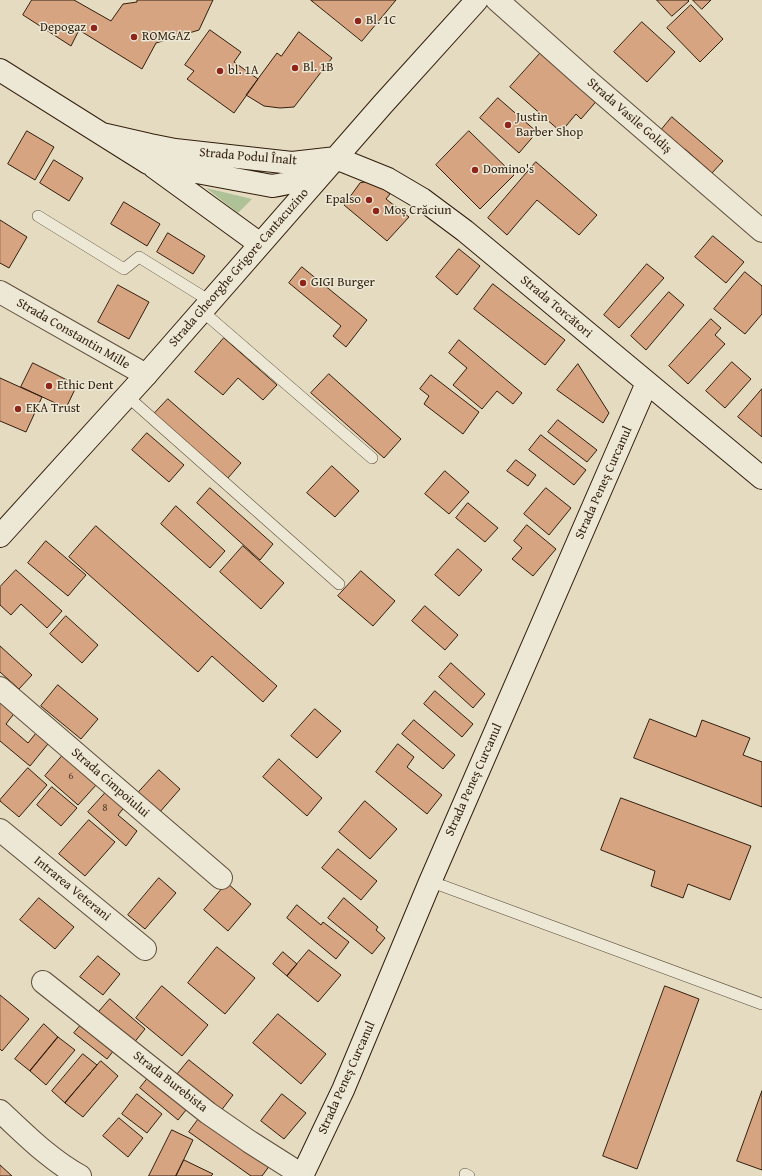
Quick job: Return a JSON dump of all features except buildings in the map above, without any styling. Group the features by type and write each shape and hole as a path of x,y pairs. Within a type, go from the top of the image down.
{"street":[{"name":"Strada Gheorghe Grigore Cantacuzino","path":"0,536 146,375 336,158 478,0"},
{"name":"Strada Vasile Goldiș","path":"497,0 762,231"},
{"name":"Strada Podul Înalt","path":"0,70 148,163 272,186 298,181 336,158"},
{"name":"Strada Podul Înalt","path":"102,134 175,150 292,163 336,158"},
{"name":"Strada Torcători","path":"336,158 388,178 465,231 762,478"},
{"path":"148,163 260,244"},
{"name":"Strada Constantin Mille","path":"0,292 146,375"},
{"name":"Strada Peneș Curcanul","path":"302,1175 343,1090 430,882 647,383"},
{"name":"Strada Cimpoiului","path":"0,688 221,878"},
{"name":"Intrarea Veterani","path":"0,830 144,948"},
{"name":"Strada Burebista","path":"43,982 208,1113 302,1175"},
{"path":"0,1111 70,1173"}],"lane":[{"path":"38,216 124,269 138,257 206,306 372,458"},
{"path":"127,396 339,584"},
{"path":"430,882 762,1004"}],"green space":[{"path":"206,188 252,199 238,213"}],"place":[{"name":"Bl. 1C","path":"358,21"},
{"name":"Depogaz","path":"94,28"},
{"name":"ROMGAZ","path":"134,37"},
{"name":"Bl. 1B","path":"295,68"},
{"name":"bl. 1A","path":"220,71"},
{"name":"Justin Barber Shop","path":"508,125"},
{"name":"Domino's","path":"475,170"},
{"name":"Epalso","path":"369,200"},
{"name":"Moș Crăciun","path":"376,211"},
{"name":"GIGI Burger","path":"303,283"},
{"name":"Ethic Dent","path":"49,386"},
{"name":"EKA Trust","path":"18,409"}]}
